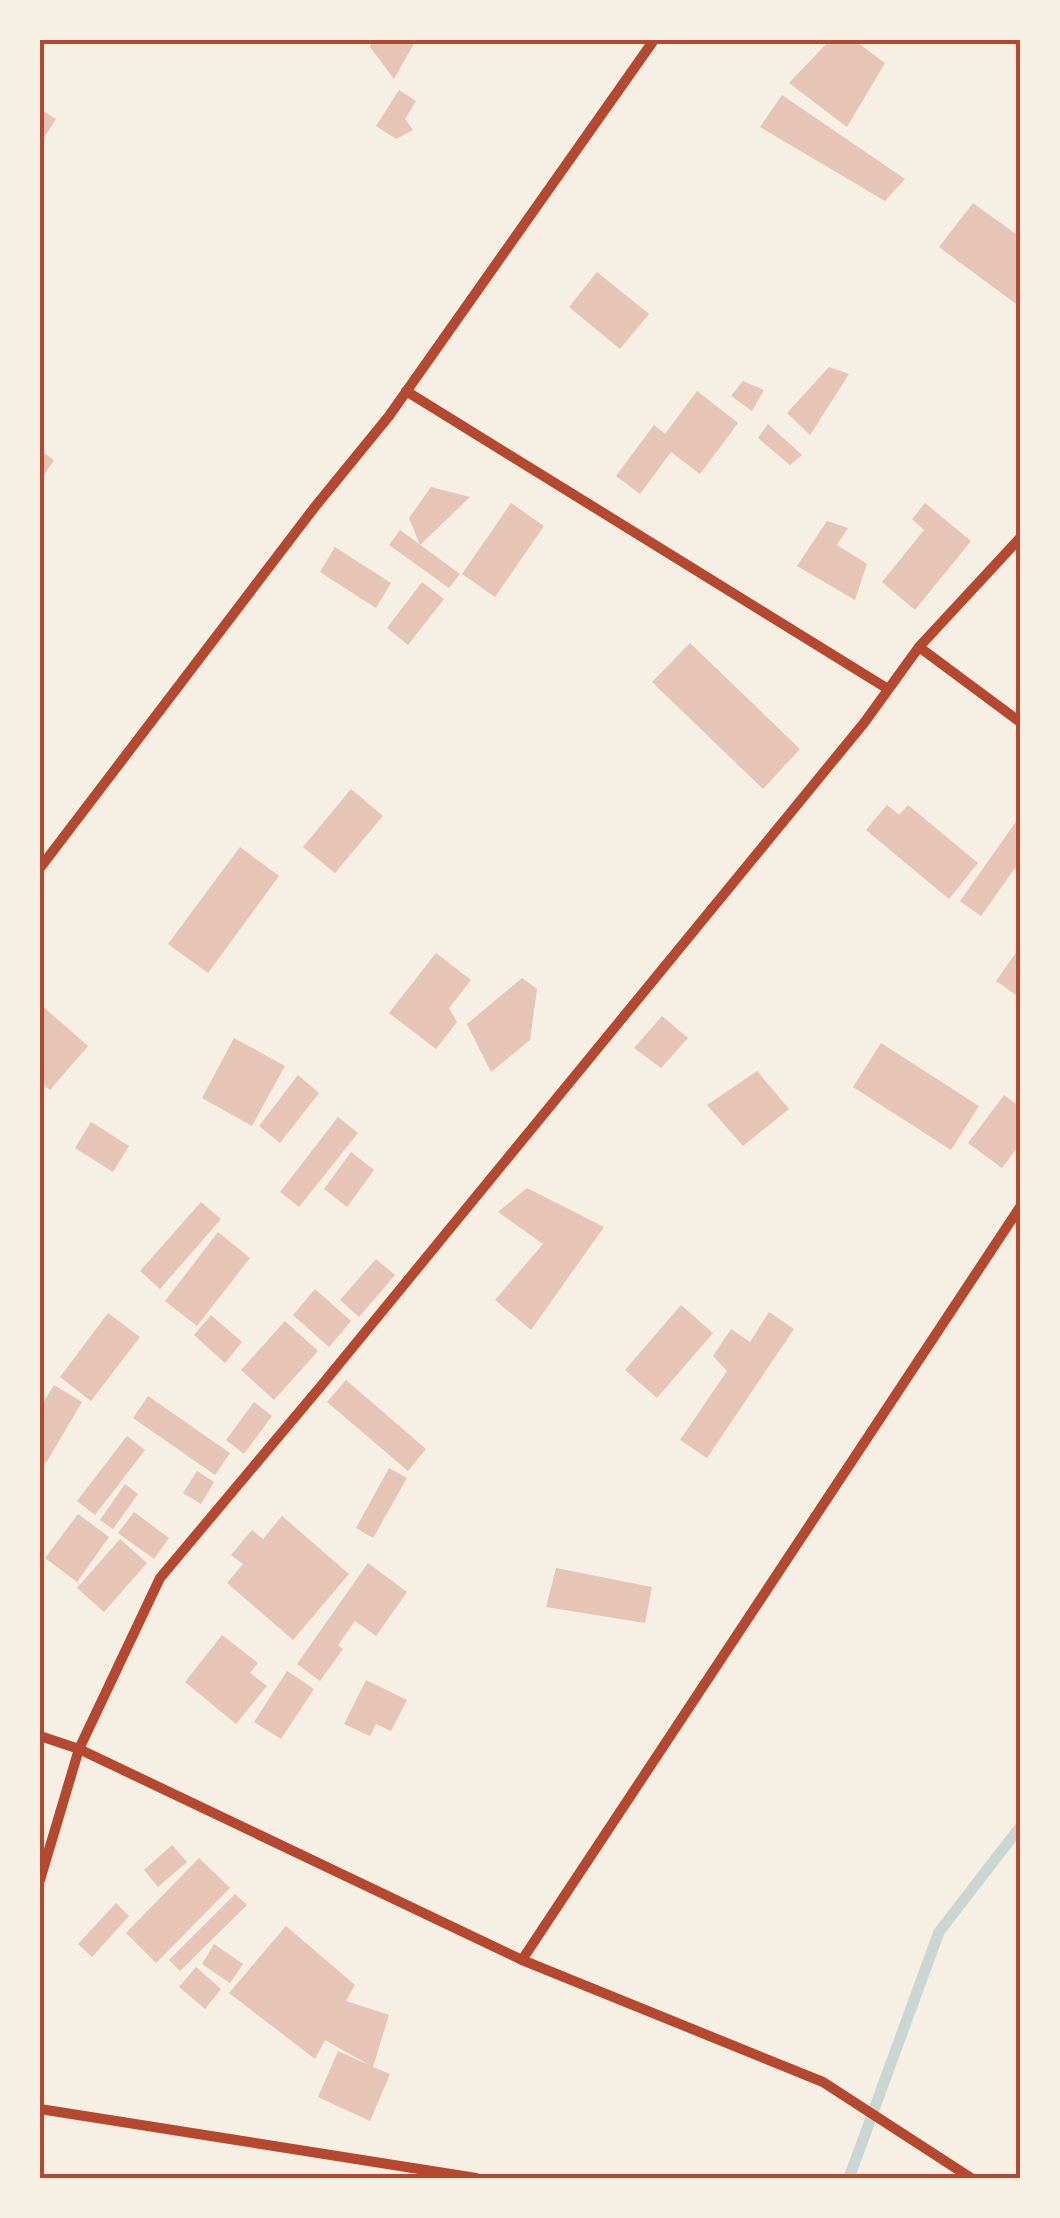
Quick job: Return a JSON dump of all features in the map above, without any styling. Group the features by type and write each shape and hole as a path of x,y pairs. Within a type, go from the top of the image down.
{"street":[{"path":"40,868 406,391 654,40"},
{"path":"406,391 888,689"},
{"path":"40,1880 79,1749 160,1578 864,722 920,646 1020,538"},
{"path":"920,646 1020,722"},
{"path":"522,1960 1020,1207"},
{"path":"40,1736 79,1749 522,1960 823,2082 971,2178"},
{"path":"40,2109 476,2178"}],"building":[{"path":"372,40 416,40 394,79 370,47"},
{"path":"830,40 854,40 885,63 847,127 789,83"},
{"path":"399,90 416,101 405,119 413,130 396,139 376,126"},
{"path":"782,95 905,179 885,201 760,127"},
{"path":"40,109 56,119 40,144"},
{"path":"973,203 1020,237 1020,307 939,247"},
{"path":"597,272 649,314 620,349 569,307"},
{"path":"829,367 849,374 810,435 787,413"},
{"path":"743,381 764,390 752,411 731,396"},
{"path":"697,391 738,423 700,474 671,452 640,494 616,476 654,425 665,434"},
{"path":"768,424 802,455 790,465 758,438"},
{"path":"40,450 54,460 40,481"},
{"path":"431,487 470,497 420,545 409,518"},
{"path":"511,503 544,526 495,597 462,574"},
{"path":"925,503 971,541 915,610 882,582 924,530 912,519"},
{"path":"827,521 848,528 837,545 867,564 855,600 797,566"},
{"path":"400,530 460,574 449,588 389,545"},
{"path":"335,547 391,583 376,608 320,572"},
{"path":"422,582 444,599 408,645 387,628"},
{"path":"690,643 800,749 763,789 652,682"},
{"path":"351,789 383,816 335,873 303,847"},
{"path":"887,805 899,815 908,805 978,863 949,899 866,830"},
{"path":"1020,816 1020,861 981,916 960,901"},
{"path":"240,847 279,876 208,973 168,944"},
{"path":"1020,947 1020,998 996,981"},
{"path":"436,953 471,980 449,1008 457,1022 436,1049 389,1013"},
{"path":"522,978 537,989 530,1040 491,1072 467,1024"},
{"path":"40,1004 88,1046 50,1090 40,1081"},
{"path":"662,1016 688,1038 661,1068 634,1048"},
{"path":"234,1038 285,1066 252,1126 202,1098"},
{"path":"881,1043 979,1106 951,1150 853,1087"},
{"path":"757,1071 789,1109 743,1146 707,1105"},
{"path":"298,1075 319,1093 280,1143 259,1126"},
{"path":"1004,1095 1020,1107 1020,1144 1002,1168 968,1143"},
{"path":"338,1117 358,1133 299,1207 280,1192"},
{"path":"91,1122 129,1146 113,1172 75,1148"},
{"path":"351,1152 374,1170 347,1207 324,1189"},
{"path":"527,1188 604,1227 531,1330 495,1300 543,1244 498,1212"},
{"path":"201,1202 221,1219 160,1289 140,1271"},
{"path":"218,1232 250,1258 197,1326 165,1301"},
{"path":"376,1259 395,1275 359,1317 340,1300"},
{"path":"315,1289 351,1321 329,1347 293,1315"},
{"path":"681,1305 713,1333 657,1398 625,1370"},
{"path":"769,1312 794,1329 707,1458 680,1440 727,1371 713,1356 731,1329 750,1342"},
{"path":"108,1313 140,1337 91,1401 60,1377"},
{"path":"211,1315 242,1342 225,1363 194,1335"},
{"path":"285,1321 318,1351 274,1400 241,1370"},
{"path":"346,1380 426,1449 408,1471 327,1402"},
{"path":"54,1385 82,1402 46,1463 40,1459 40,1408"},
{"path":"148,1396 230,1453 215,1475 133,1418"},
{"path":"254,1402 272,1416 244,1454 226,1440"},
{"path":"127,1436 145,1450 95,1515 77,1501"},
{"path":"389,1468 407,1478 373,1538 356,1528"},
{"path":"197,1471 214,1482 201,1504 183,1493"},
{"path":"125,1484 138,1494 113,1529 100,1520"},
{"path":"134,1512 169,1538 154,1559 118,1533"},
{"path":"78,1514 109,1537 77,1582 45,1558"},
{"path":"282,1516 349,1574 293,1640 227,1583 243,1564 231,1555 252,1530 263,1539"},
{"path":"120,1539 147,1563 104,1612 77,1588"},
{"path":"368,1563 407,1592 376,1636 355,1621 338,1645 343,1649 320,1681 297,1664"},
{"path":"556,1568 652,1587 645,1623 546,1607"},
{"path":"222,1635 258,1663 250,1673 267,1686 236,1724 185,1682"},
{"path":"287,1671 314,1689 281,1739 254,1722"},
{"path":"366,1680 407,1700 391,1731 376,1724 370,1736 344,1724"},
{"path":"172,1845 187,1862 158,1887 144,1870"},
{"path":"199,1858 230,1888 156,1963 126,1933"},
{"path":"235,1894 247,1905 180,1971 169,1960"},
{"path":"116,1903 129,1916 92,1957 78,1944"},
{"path":"286,1926 355,1985 346,2001 389,2015 373,2067 390,2074 370,2121 318,2097 338,2051 369,2065 325,2040 315,2059 229,1993"},
{"path":"214,1944 243,1964 230,1983 202,1964"},
{"path":"196,1967 221,1989 205,2009 179,1987"}],"waterway":[{"path":"849,2178 939,1932 1020,1827"}]}
